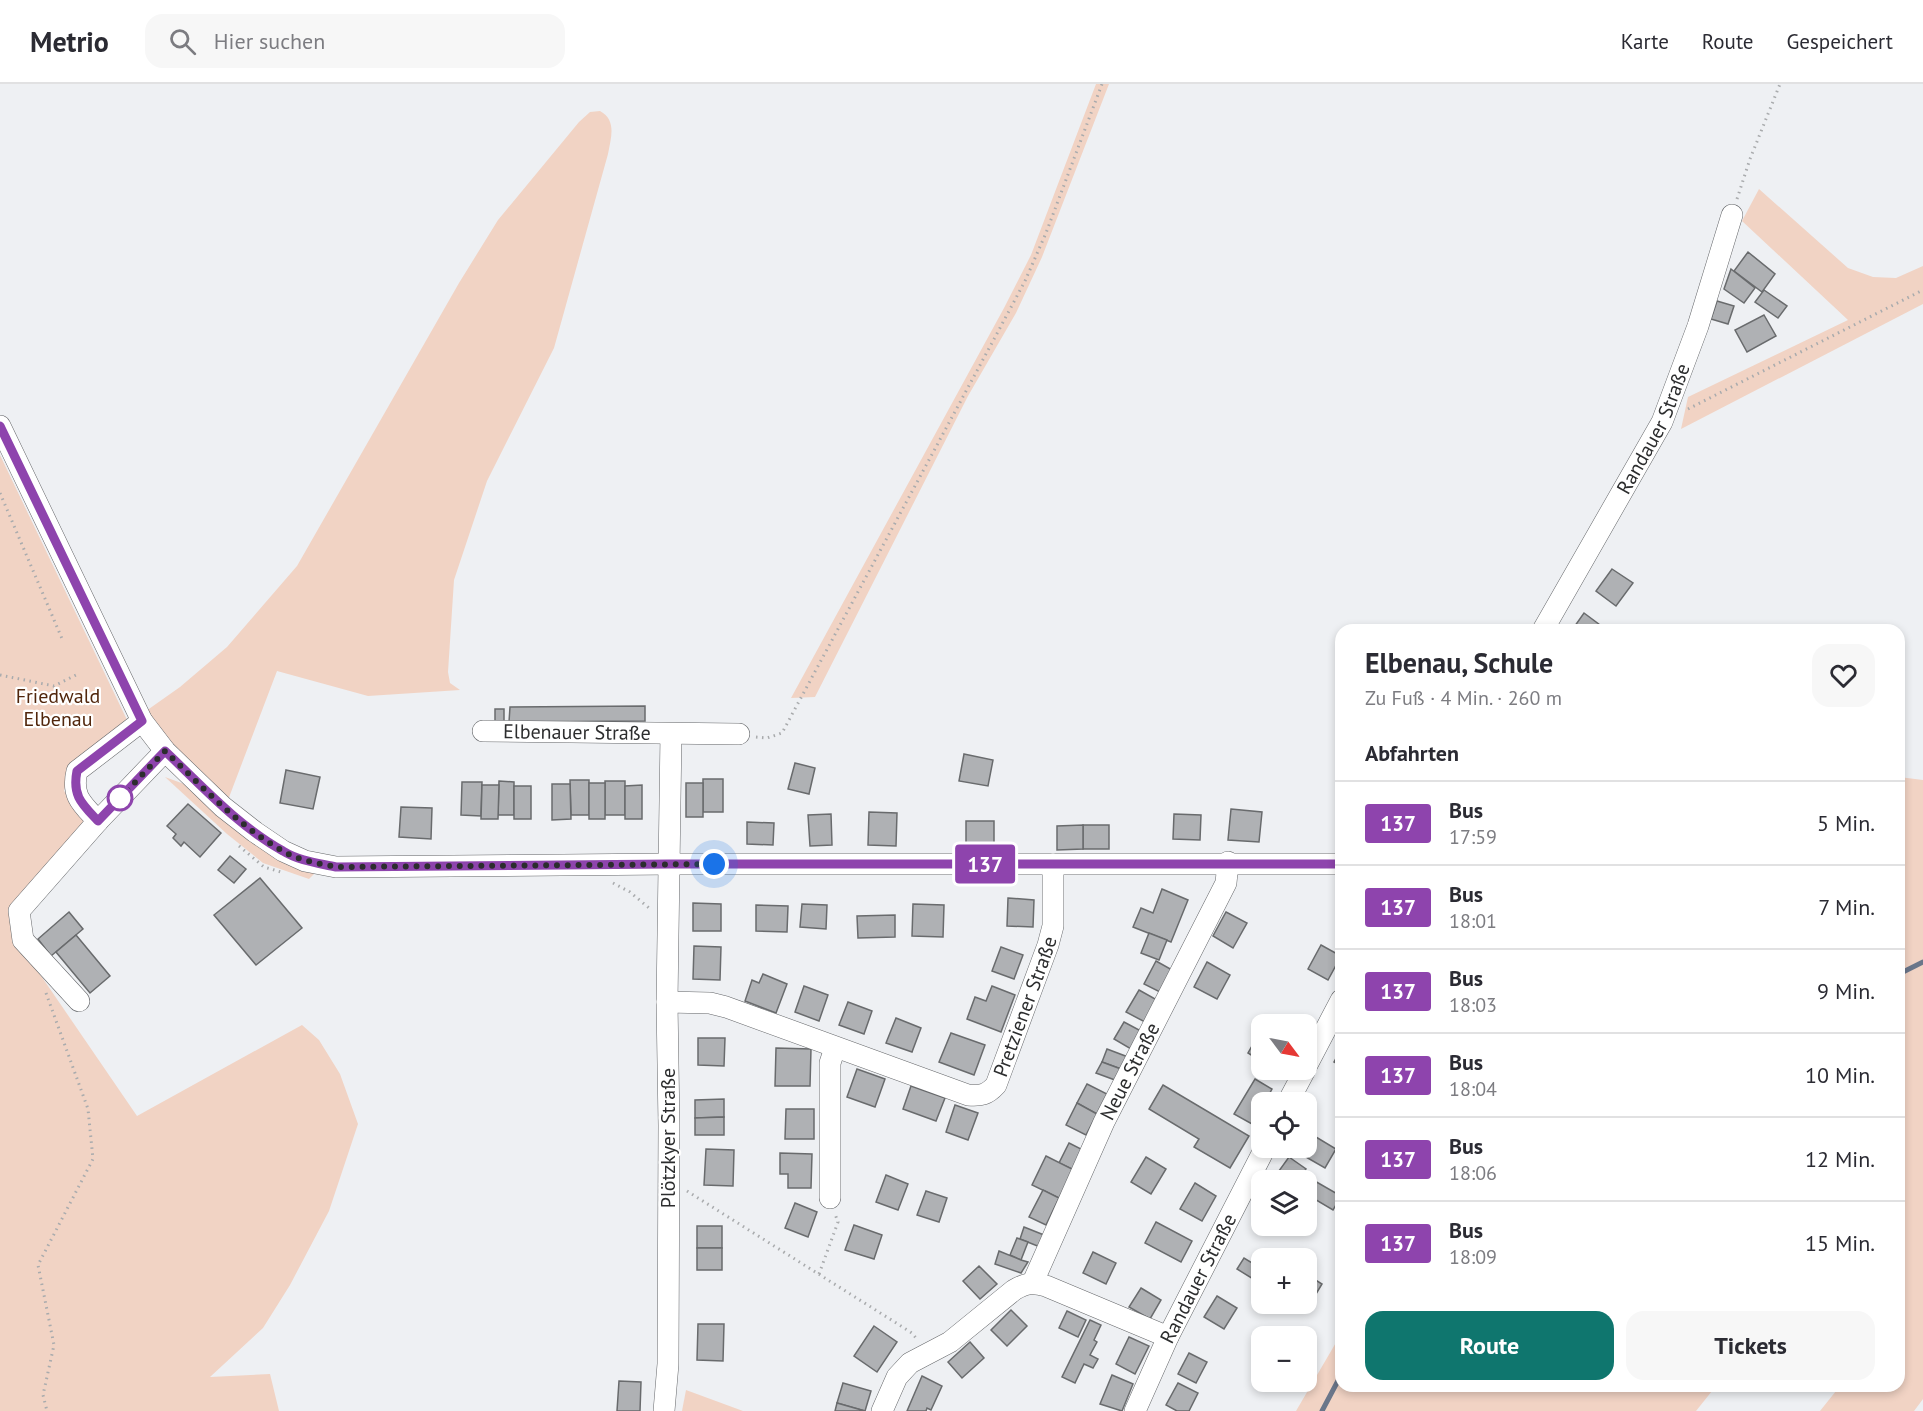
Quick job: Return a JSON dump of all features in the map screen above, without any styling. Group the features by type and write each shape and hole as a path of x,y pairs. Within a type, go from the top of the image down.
{"street":[{"name":"Randauer Straße","path":"1546,624 1662,422 1698,326 1732,215"},
{"path":"0,426 142,721 165,751 223,807 283,852 305,861 336,867 1228,862 1335,864"},
{"path":"98,821 78,798 74,783 77,771 142,721"},
{"name":"Elbenauer Straße","path":"483,731 740,734"},
{"name":"Elbenauer Straße","path":"669,864 671,734"},
{"path":"79,1001 23,940 19,911 98,821 165,751"},
{"name":"Neue Straße","path":"1033,1282 1104,1122 1226,883 1228,862"},
{"name":"Plötzkyer Straße","path":"664,1411 668,1364 669,864"},
{"name":"Pretziener Straße","path":"667,1002 698,1002 726,1007 968,1095 979,1096 989,1093 996,1085 1048,945 1053,926 1053,864"},
{"path":"1317,1047 1335,1012"},
{"path":"830,1198 830,1063 835,1048"},
{"name":"Randauer Straße","path":"1135,1411 1168,1337 1260,1158"},
{"path":"882,1411 897,1377 910,1364 950,1342 1024,1284 1033,1282 1168,1337"}],"path":[{"path":"740,734 767,738 782,734 1025,280 1046,233 1102,84"},
{"path":"1732,215 1750,159 1780,84"},
{"path":"1662,422 1923,290"},
{"path":"0,494 63,641"},
{"path":"0,675 54,686 78,674"},
{"path":"45,992 88,1109 93,1159 38,1265 54,1345 43,1395 47,1411"},
{"path":"669,1186 681,1187 912,1333 926,1355"},
{"path":"819,1274 838,1222 830,1198"}],"green space":[{"path":"1096,84 1109,84 1042,257 1016,313 968,396 815,697 791,698 1031,255"},
{"path":"600,111 611,124 608,154 554,348 487,481 454,580 448,672 450,683 460,690 368,696 277,671 228,800 171,746 146,711 180,687 227,647 297,566 459,283 498,220 579,122 590,112"},
{"path":"1759,189 1848,268 1873,277 1896,278 1923,266 1923,304 1681,429 1688,397 1848,320 1742,221"},
{"name":"Friedwald Elbenau","path":"0,455 129,724 69,771 64,791 89,817 11,912 22,948 137,1116 302,1025 319,1040 340,1074 358,1124 329,1211 290,1285 263,1328 210,1377 270,1374 279,1411 0,1411"},
{"path":"165,777 184,784 315,873 309,879 263,863 227,834"},
{"path":"1905,778 1923,780 1923,1399 1914,1411 1820,1411 1835,1392 1905,1392"},
{"path":"1335,1344 1335,1392 1711,1392 1696,1411 1296,1411 1307,1392 1317,1392 1317,1375"},
{"path":"686,1390 743,1411 682,1411"}],"building":[{"path":"1748,252 1775,274 1762,292 1734,271"},
{"path":"1731,269 1755,288 1744,303 1724,289"},
{"path":"1764,290 1787,306 1778,318 1755,302"},
{"path":"1717,301 1734,306 1728,324 1711,319"},
{"path":"1764,315 1776,336 1747,352 1735,330"},
{"path":"1612,569 1633,583 1616,606 1596,591"},
{"path":"1584,613 1599,624 1576,624"},
{"path":"645,706 645,721 509,722 510,707"},
{"path":"495,709 504,709 504,722 495,722"},
{"path":"964,754 993,760 988,786 959,781"},
{"path":"795,763 815,768 809,794 788,789"},
{"path":"286,770 320,777 313,809 280,803"},
{"path":"703,779 723,779 723,812 703,812"},
{"path":"570,780 589,780 589,815 571,815"},
{"path":"499,781 514,782 514,815 498,815"},
{"path":"605,781 625,781 625,815 605,815"},
{"path":"462,782 482,782 481,816 461,815"},
{"path":"589,783 605,783 605,819 589,819"},
{"path":"686,783 703,783 703,817 686,817"},
{"path":"552,784 570,784 571,819 552,820"},
{"path":"482,785 499,785 498,819 481,819"},
{"path":"642,785 642,819 625,819 625,786"},
{"path":"514,786 531,786 531,819 514,819"},
{"path":"188,804 221,833 200,857 184,842 181,846 173,838 176,834 167,826"},
{"path":"401,807 432,808 431,839 399,837"},
{"path":"1231,809 1262,812 1259,842 1228,840"},
{"path":"869,812 897,813 896,846 868,845"},
{"path":"831,814 832,845 810,846 808,815"},
{"path":"1174,814 1201,815 1200,840 1173,839"},
{"path":"966,821 994,821 994,848 966,848"},
{"path":"747,822 774,823 773,845 747,844"},
{"path":"1083,825 1109,825 1109,849 1083,849"},
{"path":"1083,825 1083,849 1057,850 1057,826"},
{"path":"230,856 246,869 234,883 218,870"},
{"path":"260,878 302,928 256,965 214,915"},
{"path":"1162,889 1188,900 1171,942 1133,927 1141,908 1153,913"},
{"path":"1008,898 1034,900 1033,927 1007,926"},
{"path":"693,903 721,904 721,931 693,931"},
{"path":"802,904 827,905 826,929 800,927"},
{"path":"913,904 944,905 943,937 912,936"},
{"path":"756,905 788,906 787,932 756,931"},
{"path":"69,912 83,929 51,956 38,939"},
{"path":"1226,912 1247,923 1233,948 1213,936"},
{"path":"895,915 895,937 858,938 857,916"},
{"path":"1149,933 1167,940 1159,960 1141,953"},
{"path":"76,935 110,976 90,993 56,952"},
{"path":"1321,945 1335,953 1335,967 1328,980 1308,969"},
{"path":"694,946 721,947 720,980 693,979"},
{"path":"1001,947 1023,955 1014,979 992,971"},
{"path":"1156,961 1174,971 1162,993 1144,984"},
{"path":"1207,962 1230,975 1217,999 1194,987"},
{"path":"763,974 787,984 776,1013 745,1001 752,980 759,983"},
{"path":"804,986 828,995 819,1021 795,1012"},
{"path":"992,986 1015,995 1001,1032 967,1019 975,997 986,1001"},
{"path":"1139,990 1157,1000 1145,1022 1126,1012"},
{"path":"848,1002 872,1011 864,1034 839,1025"},
{"path":"896,1018 921,1028 912,1052 886,1043"},
{"path":"1124,1022 1141,1031 1131,1049 1114,1039"},
{"path":"951,1033 985,1045 974,1075 939,1062"},
{"path":"698,1038 725,1038 724,1066 698,1065"},
{"path":"776,1048 811,1049 810,1086 775,1086"},
{"path":"1107,1049 1128,1057 1121,1069 1102,1062"},
{"path":"1102,1062 1121,1069 1115,1080 1096,1073"},
{"path":"857,1069 885,1079 875,1107 847,1097"},
{"path":"1254,1080 1272,1089 1270,1092 1251,1092 1251,1123 1234,1114"},
{"path":"1087,1084 1107,1094 1097,1114 1077,1103"},
{"path":"1163,1085 1249,1136 1230,1168 1194,1147 1199,1139 1149,1109"},
{"path":"911,1086 945,1098 936,1121 903,1109"},
{"path":"724,1099 724,1117 695,1118 695,1100"},
{"path":"1077,1103 1097,1114 1086,1135 1066,1125"},
{"path":"955,1105 978,1113 968,1140 946,1132"},
{"path":"786,1109 814,1109 814,1139 785,1139"},
{"path":"724,1117 724,1135 695,1135 695,1118"},
{"path":"1317,1138 1335,1148 1325,1168 1308,1158 1317,1158"},
{"path":"1069,1143 1083,1150 1074,1170 1059,1163"},
{"path":"706,1149 734,1150 733,1186 704,1185"},
{"path":"780,1153 812,1154 811,1188 788,1188 788,1174 780,1174"},
{"path":"1046,1156 1074,1170 1059,1198 1032,1185"},
{"path":"1146,1157 1166,1169 1151,1194 1131,1182"},
{"path":"1288,1158 1306,1169 1305,1170 1280,1170"},
{"path":"886,1175 908,1184 898,1210 876,1202"},
{"path":"1317,1182 1335,1193 1333,1210 1317,1201"},
{"path":"1195,1183 1216,1196 1202,1221 1180,1209"},
{"path":"1043,1190 1059,1198 1046,1225 1029,1217"},
{"path":"926,1191 947,1198 939,1222 917,1215"},
{"path":"795,1203 817,1212 808,1237 785,1228"},
{"path":"1156,1222 1192,1241 1181,1262 1145,1243"},
{"path":"854,1225 882,1235 874,1259 845,1250"},
{"path":"697,1226 722,1226 722,1248 697,1248"},
{"path":"1024,1227 1044,1235 1040,1247 1020,1239"},
{"path":"1017,1238 1028,1242 1021,1260 1010,1255"},
{"path":"697,1248 722,1248 722,1270 697,1270"},
{"path":"999,1251 1028,1262 1021,1273 995,1264"},
{"path":"1093,1252 1116,1263 1106,1284 1083,1273"},
{"path":"1244,1258 1251,1262 1251,1278 1237,1269"},
{"path":"979,1266 997,1284 980,1299 963,1281"},
{"path":"1317,1281 1322,1284 1317,1292"},
{"path":"1141,1288 1161,1300 1150,1319 1129,1307"},
{"path":"1217,1296 1237,1308 1224,1329 1204,1317"},
{"path":"1011,1310 1027,1326 1007,1346 991,1330"},
{"path":"1067,1311 1086,1320 1078,1337 1059,1328"},
{"path":"1090,1320 1101,1325 1094,1340 1097,1342 1090,1355 1098,1359 1093,1368 1084,1364 1075,1383 1062,1377"},
{"path":"698,1324 724,1324 723,1361 697,1360"},
{"path":"874,1326 897,1342 877,1372 854,1356"},
{"path":"1129,1337 1149,1346 1135,1374 1116,1364"},
{"path":"970,1342 984,1358 962,1378 948,1362"},
{"path":"1189,1353 1207,1362 1196,1383 1178,1374"},
{"path":"1112,1375 1133,1384 1122,1411 1100,1404"},
{"path":"922,1376 942,1386 931,1410 927,1408 926,1411 907,1411"},
{"path":"619,1381 641,1382 640,1411 617,1411"},
{"path":"843,1383 871,1391 865,1411 837,1403"},
{"path":"1178,1383 1198,1393 1189,1411 1177,1411 1166,1405"},
{"path":"837,1403 865,1411 835,1411"}],"waterway":[{"path":"1905,971 1923,962"},
{"path":"1322,1411 1335,1386"}],"bus line":[{"name":"137","path":"0,426 142,721 77,771 74,783 78,798 98,821 165,751 223,807 283,852 305,861 336,867 1228,862 1335,864"}],"route":[{"path":"120,798 165,751 223,807 283,852 305,861 336,867 714,864"}]}
